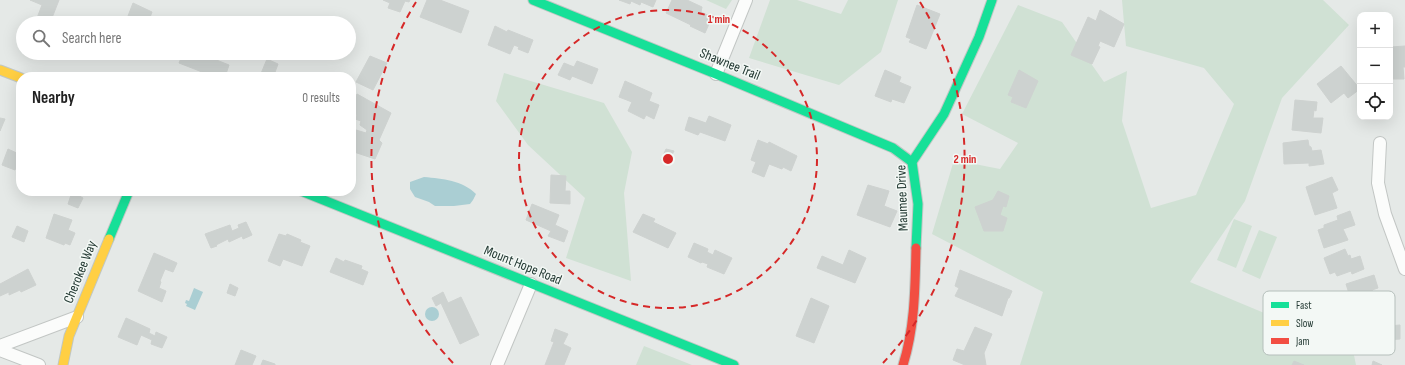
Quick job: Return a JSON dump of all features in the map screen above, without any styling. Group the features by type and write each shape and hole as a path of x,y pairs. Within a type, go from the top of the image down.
{"street":[{"name":"Shawnee Trail","path":"533,0 893,148 912,162"},
{"path":"716,74 746,0"},
{"name":"Maumee Drive","path":"903,365 908,349 914,315 918,204 912,162 944,114 979,37 992,0"},
{"path":"0,70 16,76"},
{"path":"1380,143 1378,183 1385,214 1405,269"},
{"name":"Cherokee Way","path":"63,365 66,345 127,196"},
{"name":"Mount Hope Road","path":"313,196 734,365"},
{"path":"497,365 531,284"},
{"path":"0,346 77,317"},
{"path":"0,350 39,365"}],"green space":[{"path":"706,0 732,0 726,9"},
{"path":"770,0 797,0 841,14 848,0 898,0 881,52 839,85 749,58"},
{"path":"1122,0 1323,0 1349,25 1282,98 1245,201 1190,282 1263,312 1263,355 1354,355 1356,365 1020,365 1043,292 932,234 954,160 1000,169 1018,143 962,114 1018,5 1062,22 1104,82 1127,71 1122,121 1151,208 1196,195 1234,104 1204,68 1126,46"},
{"path":"504,73 604,103 632,152 624,193 631,281 566,258 585,198 528,145 496,101"},
{"path":"1234,219 1252,226 1236,268 1217,260"},
{"path":"1259,230 1277,237 1260,279 1242,271"},
{"path":"644,346 692,365 636,365"}],"water":[{"path":"424,177 452,181 471,189 476,194 470,204 435,206 415,197 410,189 410,182"},
{"path":"194,288 203,292 195,310 186,306 187,304 185,303 186,300 189,301"},
{"path":"432,307 437,309 439,314 437,319 432,321 427,319 425,314 427,309"}],"building":[{"path":"30,0 59,0 53,16 38,16 42,5"},
{"path":"383,0 410,0 409,2 405,1 400,12 388,8 390,3"},
{"path":"427,0 440,0 469,11 461,33 420,17"},
{"path":"619,0 656,0 653,7 641,2 640,5 631,1 630,4"},
{"path":"672,0 687,0 702,7 701,12 712,17 705,33 666,13"},
{"path":"133,3 152,12 151,16 128,16"},
{"path":"917,5 940,14 926,49 909,42 911,39 906,37"},
{"path":"1100,10 1124,24 1114,47 1100,41 1098,46 1100,47 1092,64 1071,55 1088,17 1096,21"},
{"path":"495,26 507,32 508,30 533,40 528,53 518,49 519,47 514,45 510,54 488,45"},
{"path":"1405,46 1405,67 1403,67 1404,79 1393,79 1393,47"},
{"path":"370,56 387,63 373,90 356,82"},
{"path":"180,60 216,60 229,65 227,72 202,72 179,63"},
{"path":"267,60 278,64 275,72 262,72"},
{"path":"577,61 598,69 592,84 572,76 570,80 558,75 564,63 574,67"},
{"path":"1341,66 1357,85 1357,91 1348,98 1344,93 1331,103 1317,84"},
{"path":"885,70 901,77 899,82 911,87 904,103 892,99 891,102 875,96"},
{"path":"1019,70 1038,81 1026,108 1011,102 1013,97 1008,95"},
{"path":"625,81 652,93 649,101 659,105 654,119 646,115 644,119 628,111 632,102 619,97"},
{"path":"357,94 391,113 379,140 382,143 375,159 356,153 356,130 366,133 367,130 360,125 361,121 356,119"},
{"path":"1295,100 1317,102 1316,111 1314,110 1313,118 1323,118 1321,133 1292,130"},
{"path":"709,116 731,125 725,141 700,132 698,135 685,130 689,117 706,123"},
{"path":"0,118 5,119 0,131"},
{"path":"758,140 768,144 769,142 797,156 791,171 783,167 782,169 769,164 764,177 752,172 756,162 751,160"},
{"path":"1308,140 1312,151 1321,150 1324,164 1309,166 1309,163 1284,164 1283,143"},
{"path":"8,149 16,153 15,170 2,165"},
{"path":"666,149 674,151 668,162 661,160"},
{"path":"551,175 566,176 565,191 570,191 570,204 550,203"},
{"path":"1332,177 1338,190 1332,193 1337,208 1315,215 1306,187"},
{"path":"868,185 889,191 884,206 897,211 890,227 857,215"},
{"path":"998,191 1009,196 1006,207 1003,206 1000,215 1007,218 1003,231 984,231 975,207 993,200"},
{"path":"71,196 79,196 83,198 78,208 68,204"},
{"path":"532,204 559,215 555,225 568,231 564,242 548,236 551,231 526,220"},
{"path":"1350,211 1355,225 1343,229 1348,240 1324,248 1318,230 1324,228 1324,225 1338,220 1337,216"},
{"path":"54,214 72,220 68,230 75,233 70,245 65,243 64,245 46,238"},
{"path":"643,214 655,219 653,222 676,233 668,248 633,232"},
{"path":"246,222 252,235 243,239 242,236 229,242 228,239 211,248 205,234 230,225 232,231 239,228 238,225"},
{"path":"17,226 28,231 24,242 12,237"},
{"path":"279,234 286,236 287,234 310,246 302,266 283,259 280,266 268,261"},
{"path":"694,243 708,249 707,252 713,255 715,250 732,258 724,274 707,267 708,264 701,263 688,257"},
{"path":"1345,249 1348,256 1350,255 1351,259 1360,256 1364,269 1352,274 1351,271 1337,276 1335,272 1330,274 1324,258"},
{"path":"849,250 866,258 855,283 817,268 822,256 843,265"},
{"path":"154,253 177,263 173,272 165,269 160,281 159,288 166,291 162,302 138,291"},
{"path":"336,258 344,262 345,260 362,266 361,269 368,272 363,285 330,272"},
{"path":"28,269 36,285 21,292 20,290 9,295 9,292 0,296 0,284"},
{"path":"960,270 1012,291 1002,316 955,296 959,288 955,286"},
{"path":"1374,275 1378,288 1372,291 1348,291 1346,284"},
{"path":"230,284 238,288 235,296 227,293"},
{"path":"443,292 448,303 461,297 479,335 460,344 441,303 436,306 432,298"},
{"path":"811,298 829,306 814,343 796,336"},
{"path":"126,318 150,329 149,333 155,336 156,332 167,337 162,348 151,344 152,340 141,335 137,345 118,337"},
{"path":"1395,325 1400,325 1400,339 1395,339"},
{"path":"975,327 992,334 984,353 986,365 965,365 953,360 957,349 964,351"},
{"path":"555,329 568,334 563,344 571,348 564,365 545,365 554,342 551,341"},
{"path":"241,350 256,356 252,365 235,365"},
{"path":"263,360 275,364 275,365 261,365"},
{"path":"1294,361 1304,365 1292,365"},
{"path":"1373,361 1382,365 1372,365"}],"traffic: fast":[{"path":"533,0 893,148 912,162"},
{"path":"916,248 918,204 912,162 944,114 979,37 992,0"},
{"path":"109,239 127,196"},
{"path":"313,196 734,365"}],"traffic: slow":[{"path":"0,70 16,76"},
{"path":"63,365 69,336 109,239"}],"traffic: jam":[{"path":"903,365 912,322 915,293 916,248"}]}
